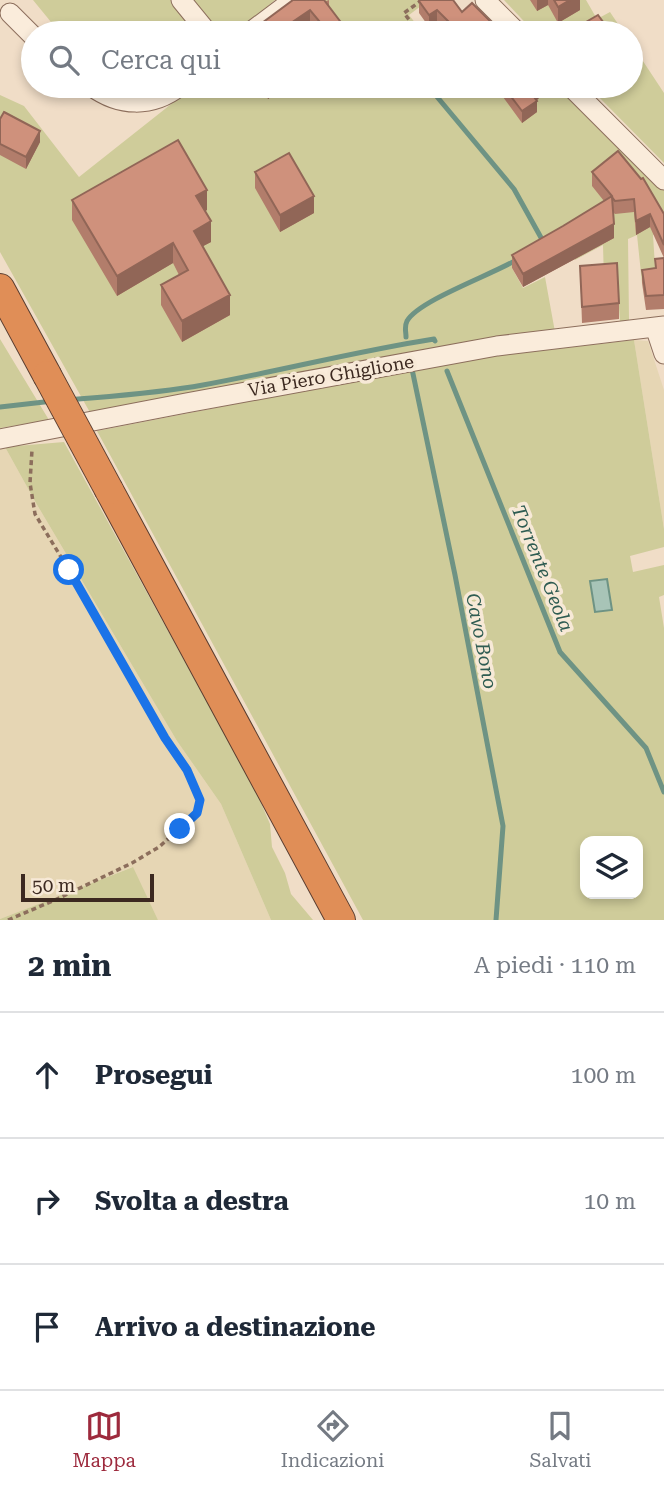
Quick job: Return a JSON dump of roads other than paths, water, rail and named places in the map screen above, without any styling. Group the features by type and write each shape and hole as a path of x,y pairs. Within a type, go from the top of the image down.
{"highway":[{"path":"0,288 341,920"}],"street":[{"path":"181,0 198,21"},
{"path":"265,21 293,0"},
{"path":"485,0 506,21"},
{"path":"10,13 21,24"},
{"path":"117,98 130,102 152,102 159,98"},
{"path":"582,98 664,180"},
{"path":"659,327 664,354"},
{"name":"Via Piero Ghiglione","path":"0,439 497,346 659,327"}],"waterway":[{"name":"Cavo Bono","path":"438,98 514,189 544,243"},
{"name":"Cavo Bono","path":"406,337 405,327 414,313 441,296 518,259"},
{"name":"Torrente Geola","path":"69,400 186,388 376,349 434,339 435,341"},
{"name":"Cavo Bono","path":"412,369 503,826 496,920"},
{"name":"Torrente Geola","path":"447,371 560,652 646,748 664,792"},
{"name":"Torrente Geola","path":"0,407 53,401"}]}
